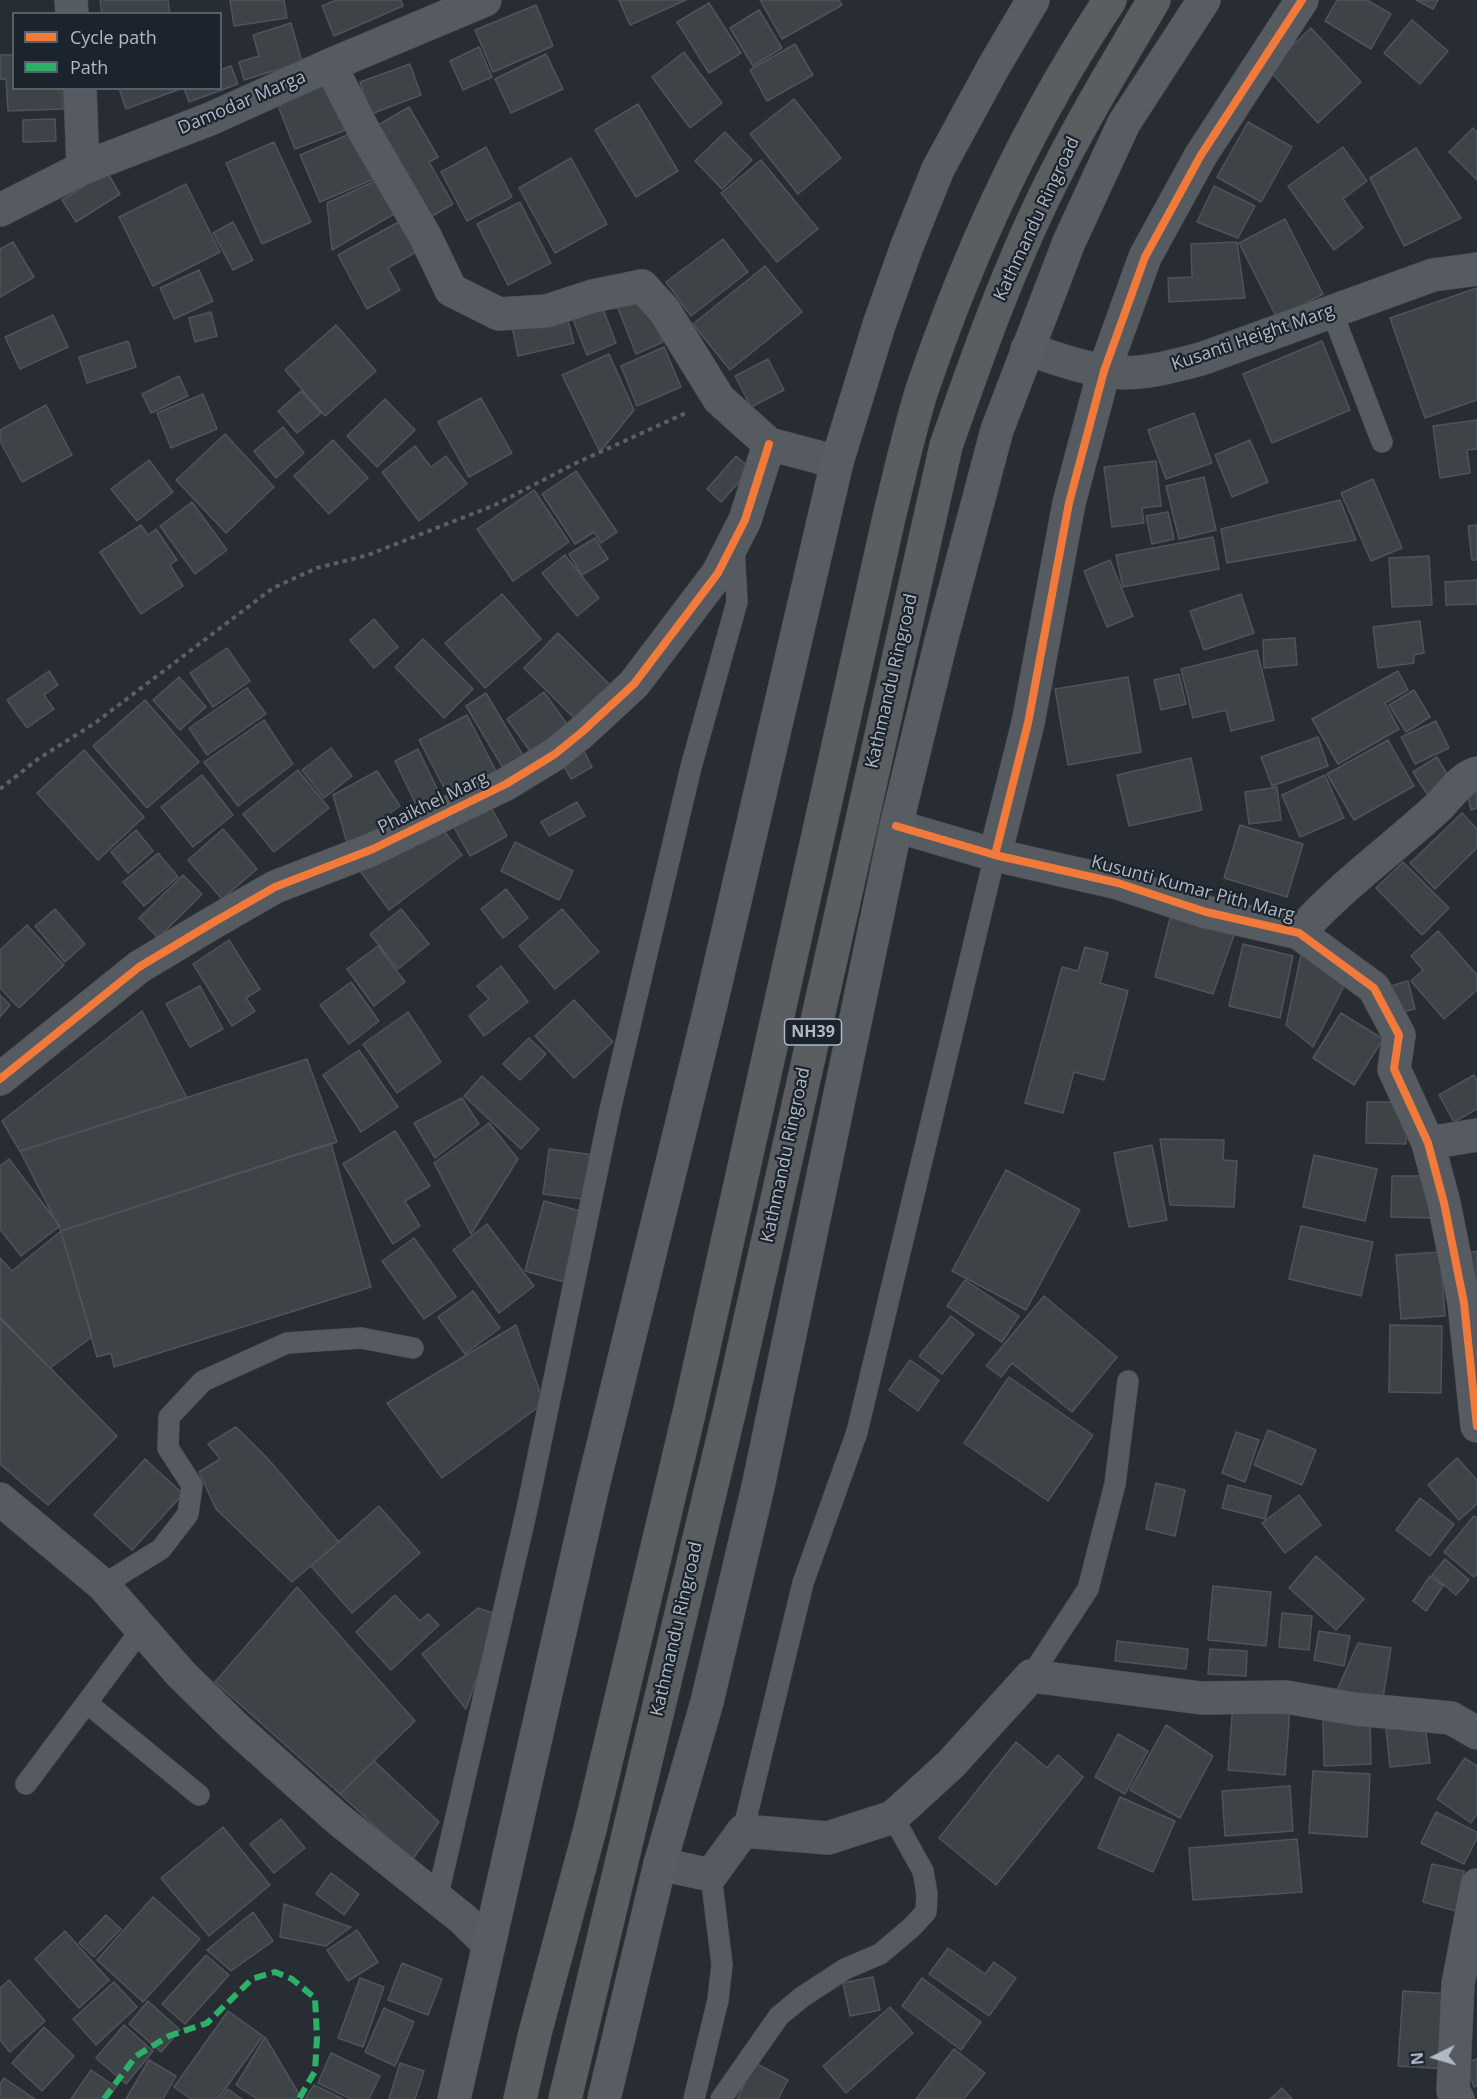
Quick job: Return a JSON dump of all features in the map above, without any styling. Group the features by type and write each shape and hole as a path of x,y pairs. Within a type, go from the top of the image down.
{"highway":[{"name":"Kathmandu Ringroad","path":"520,2099 535,2033 590,1829 690,1409 890,513 921,394 962,283 1001,191 1044,108 1110,0"},
{"name":"Kathmandu Ringroad","path":"565,2099 730,1409 945,446 988,326 1050,185 1154,0"}],"main road":[{"path":"454,2099 592,1490 708,1015 837,462 879,325 938,169 1033,0"},
{"path":"604,2099 660,1864 707,1702 758,1487 896,826 941,641 997,430 1069,242 1124,123 1204,0"}],"street":[{"name":"Damodar Marga","path":"0,210 83,168 210,119 330,65 485,0"},
{"path":"995,855 1028,723 1069,503 1104,371 1145,257 1201,155 1302,0"},
{"path":"330,65 425,236 451,290 499,315 547,311 593,296 642,286 664,310 719,399 769,444 837,462"},
{"path":"81,90 83,168"},
{"name":"Kusanti Height Marg","path":"1027,349 1104,371 1131,373 1166,368 1201,359 1433,275 1477,269"},
{"name":"Phaikhel Marg","path":"0,1079 139,967 214,922 275,887 373,849 496,789 555,754 634,684 718,573 745,520 769,444"},
{"path":"1299,933 1326,902 1436,809 1469,775 1477,773"},
{"name":"Kusunti Kumar Pith Marg","path":"896,826 995,855 1118,883 1206,912 1299,933 1374,988 1399,1035 1394,1069 1428,1143 1444,1203 1464,1303 1477,1426"},
{"path":"1428,1143 1477,1135"},
{"path":"0,1498 103,1585 141,1630 235,1727 338,1819 437,1899 489,1945"},
{"path":"660,1864 711,1875 743,1831 828,1838 893,1817 951,1764 1030,1676 1201,1698 1286,1697 1355,1709 1451,1718 1477,1733"},
{"path":"1458,2099 1452,2091 1468,1992 1477,1886"}],"lane":[{"path":"1332,312 1382,442"},
{"path":"437,1899 530,1498 610,1110 691,767 737,602 734,542"},
{"path":"743,1831 803,1583 857,1432 995,855"},
{"path":"103,1585 161,1549 188,1514 192,1485 168,1448 170,1417 203,1381 287,1343 361,1338 413,1348"},
{"path":"1030,1676 1088,1590 1115,1484 1128,1381"},
{"path":"26,1784 141,1630"},
{"path":"87,1703 199,1795"},
{"path":"721,2099 779,2016 802,1997 845,1969 880,1954 926,1912 927,1894 923,1871 893,1817"},
{"path":"694,2099 718,2000 722,1965 711,1875"}],"path":[{"path":"0,789 38,759 95,723 273,588 317,568 368,555 495,505 574,464 719,399"}],"building":[{"path":"100,0 168,0 170,12 102,12"},
{"path":"230,0 284,0 287,18 234,26"},
{"path":"336,0 401,0 403,6 334,36 322,6"},
{"path":"619,0 686,0 630,25"},
{"path":"760,0 839,0 842,5 782,39"},
{"path":"1337,0 1367,0 1391,14 1371,49 1325,21"},
{"path":"1416,0 1438,0 1433,9"},
{"path":"709,3 741,53 709,73 677,22"},
{"path":"536,5 553,46 493,72 475,30"},
{"path":"759,10 782,48 753,66 730,28"},
{"path":"1412,20 1448,51 1420,84 1384,53"},
{"path":"291,23 302,62 244,80 239,62 259,56 253,35"},
{"path":"1311,28 1361,82 1318,123 1268,69"},
{"path":"795,44 813,75 767,101 750,70"},
{"path":"479,47 492,77 463,90 450,61"},
{"path":"684,52 722,103 690,128 652,77"},
{"path":"546,54 563,89 511,113 495,79"},
{"path":"0,55 12,55 12,90 63,90 63,109 8,111 6,79 0,79"},
{"path":"410,64 421,95 371,114 360,82"},
{"path":"231,66 238,84 222,90 222,69"},
{"path":"336,80 354,127 295,149 277,103"},
{"path":"120,90 177,90 126,109"},
{"path":"185,90 222,90 189,102"},
{"path":"794,99 841,158 798,194 750,134"},
{"path":"638,104 678,171 636,197 595,130"},
{"path":"409,107 438,157 429,162 453,204 422,222 368,131"},
{"path":"55,119 56,141 23,142 23,120"},
{"path":"1248,122 1292,147 1261,202 1217,177"},
{"path":"1473,128 1477,132 1477,180 1449,152"},
{"path":"359,130 381,176 320,202 300,155"},
{"path":"725,132 752,160 722,189 695,161"},
{"path":"274,142 311,222 262,244 226,163"},
{"path":"486,147 512,197 467,221 441,172"},
{"path":"1343,147 1367,181 1343,199 1363,228 1334,250 1288,186"},
{"path":"1416,148 1461,218 1404,246 1370,178"},
{"path":"571,158 607,224 555,253 519,188"},
{"path":"761,160 818,229 777,262 721,193"},
{"path":"107,172 120,194 76,222 62,200"},
{"path":"382,178 401,210 332,250 327,203"},
{"path":"186,184 220,252 153,286 119,217"},
{"path":"1214,186 1255,206 1238,238 1197,222"},
{"path":"520,202 551,263 508,285 477,224"},
{"path":"406,218 423,248 388,268 400,290 367,309 338,255"},
{"path":"1285,219 1323,294 1277,318 1239,243"},
{"path":"233,222 253,260 233,270 213,233"},
{"path":"723,239 748,272 691,316 666,282"},
{"path":"13,242 34,277 0,297 0,249"},
{"path":"1237,242 1245,298 1169,302 1168,278 1192,277 1191,244"},
{"path":"765,266 802,312 730,370 693,324"},
{"path":"199,270 213,301 174,319 160,288"},
{"path":"1477,288 1477,400 1425,418 1390,318"},
{"path":"641,290 663,342 636,354 614,298"},
{"path":"600,301 616,343 587,355 570,312"},
{"path":"211,312 217,336 195,342 189,318"},
{"path":"566,313 574,343 518,356 512,326"},
{"path":"53,315 68,347 20,369 5,337"},
{"path":"336,325 376,371 325,416 285,370"},
{"path":"128,341 136,367 87,383 79,357"},
{"path":"1322,341 1350,410 1272,443 1243,374"},
{"path":"664,347 681,387 637,406 621,366"},
{"path":"609,354 634,410 600,452 562,375"},
{"path":"768,359 784,390 751,407 735,376"},
{"path":"179,376 188,396 151,413 142,394"},
{"path":"301,391 321,413 297,433 278,411"},
{"path":"203,394 217,429 171,448 157,413"},
{"path":"481,398 512,453 469,477 438,422"},
{"path":"385,399 415,430 377,467 347,436"},
{"path":"46,405 72,455 22,482 0,441 0,430"},
{"path":"1194,413 1212,463 1166,479 1148,430"},
{"path":"1477,420 1477,449 1467,450 1470,473 1440,478 1433,426"},
{"path":"283,427 304,453 276,478 254,451"},
{"path":"225,434 274,487 226,533 176,480"},
{"path":"333,440 368,478 329,514 294,476"},
{"path":"1250,440 1268,482 1232,497 1215,455"},
{"path":"415,446 431,467 446,456 467,484 419,521 382,472"},
{"path":"736,456 751,469 721,502 707,489"},
{"path":"149,460 173,492 137,521 111,489"},
{"path":"1156,461 1161,506 1142,508 1144,523 1112,527 1104,467"},
{"path":"576,471 617,532 601,543 594,532 575,544 542,494"},
{"path":"1204,477 1216,530 1179,539 1166,486"},
{"path":"1373,479 1402,548 1371,561 1341,493"},
{"path":"534,490 569,542 513,581 477,529"},
{"path":"1340,500 1356,540 1227,563 1221,529"},
{"path":"192,502 227,550 195,574 160,526"},
{"path":"1168,512 1174,539 1152,544 1146,516"},
{"path":"141,525 148,535 156,529 177,560 170,565 183,586 141,614 100,552"},
{"path":"1477,525 1477,560 1472,560 1468,526"},
{"path":"1213,537 1219,569 1123,587 1116,555"},
{"path":"595,538 608,559 582,575 569,554"},
{"path":"565,555 599,598 577,616 542,573"},
{"path":"1429,556 1432,605 1392,607 1389,558"},
{"path":"1110,560 1133,616 1107,627 1084,571"},
{"path":"1477,580 1477,604 1446,605 1445,582"},
{"path":"502,594 541,639 485,688 445,643"},
{"path":"1241,594 1254,633 1204,650 1190,611"},
{"path":"374,619 398,647 374,668 350,640"},
{"path":"1420,621 1424,653 1414,655 1414,663 1378,668 1373,627"},
{"path":"558,633 611,686 577,721 524,668"},
{"path":"1295,638 1297,665 1264,668 1263,640"},
{"path":"423,639 473,689 444,718 395,667"},
{"path":"227,648 250,681 213,707 190,673"},
{"path":"1257,650 1274,720 1231,731 1226,710 1193,718 1181,669"},
{"path":"49,671 58,685 44,695 54,709 27,728 7,700"},
{"path":"1398,671 1408,690 1385,703 1399,729 1338,764 1312,719"},
{"path":"1179,674 1186,704 1161,710 1154,680"},
{"path":"179,677 206,707 180,730 153,700"},
{"path":"1128,677 1141,752 1068,765 1055,689"},
{"path":"247,688 266,714 207,755 189,728"},
{"path":"1414,690 1430,717 1406,732 1389,705"},
{"path":"544,692 572,731 535,758 507,719"},
{"path":"486,693 528,764 508,776 466,706"},
{"path":"145,700 199,762 147,808 93,746"},
{"path":"467,715 497,773 450,799 419,740"},
{"path":"264,720 293,764 238,806 204,762"},
{"path":"1436,721 1449,748 1415,764 1401,737"},
{"path":"1318,737 1328,766 1272,786 1261,757"},
{"path":"1388,740 1414,786 1354,820 1327,774"},
{"path":"331,748 352,776 324,798 302,770"},
{"path":"418,749 443,801 420,813 395,761"},
{"path":"583,749 592,767 571,779 561,761"},
{"path":"84,750 144,817 98,860 37,793"},
{"path":"1437,757 1450,779 1427,794 1413,772"},
{"path":"1191,758 1202,810 1129,826 1117,775"},
{"path":"298,770 329,808 274,852 243,814"},
{"path":"377,771 400,806 383,818 389,838 348,846 333,795"},
{"path":"202,775 233,815 193,847 161,807"},
{"path":"1325,775 1344,818 1300,837 1282,795"},
{"path":"1477,785 1477,808 1471,810 1466,788"},
{"path":"1277,787 1281,820 1249,824 1245,792"},
{"path":"487,800 507,836 470,856 450,820"},
{"path":"577,802 585,816 549,836 541,822"},
{"path":"1462,813 1477,829 1477,848 1435,889 1410,863"},
{"path":"439,824 462,855 389,910 358,868"},
{"path":"1240,825 1303,844 1287,897 1224,878"},
{"path":"223,829 257,869 222,899 188,860"},
{"path":"136,830 153,851 128,873 111,852"},
{"path":"515,842 573,871 559,900 501,871"},
{"path":"158,853 178,877 144,906 123,882"},
{"path":"1403,862 1449,908 1422,935 1376,888"},
{"path":"183,875 202,894 158,938 139,918"},
{"path":"506,889 528,918 503,938 481,909"},
{"path":"1174,903 1239,921 1213,994 1155,977"},
{"path":"55,909 85,944 65,962 35,926"},
{"path":"401,909 429,944 398,969 370,934"},
{"path":"562,909 599,952 555,989 519,946"},
{"path":"27,925 64,965 19,1008 0,988 0,950"},
{"path":"1438,931 1477,975 1477,990 1444,1019 1411,981 1423,970 1411,956"},
{"path":"229,940 260,989 246,998 255,1011 232,1026 193,964"},
{"path":"1243,944 1293,956 1280,1018 1229,1006"},
{"path":"378,946 405,982 374,1006 347,969"},
{"path":"1085,947 1108,953 1100,983 1128,991 1104,1080 1074,1072 1063,1113 1025,1103 1062,967 1078,971"},
{"path":"1301,955 1345,984 1313,1047 1286,1025"},
{"path":"501,966 528,1002 484,1036 469,1016 489,999 477,986"},
{"path":"1408,981 1415,1009 1391,1015 1384,988"},
{"path":"351,982 379,1021 349,1044 320,1005"},
{"path":"200,986 223,1029 190,1047 166,1004"},
{"path":"0,995 10,1005 0,1017"},
{"path":"574,1000 613,1042 574,1078 535,1036"},
{"path":"142,1011 187,1098 20,1151 2,1121"},
{"path":"408,1012 441,1062 397,1093 363,1044"},
{"path":"1341,1013 1383,1039 1354,1085 1313,1058"},
{"path":"529,1038 546,1054 520,1080 503,1064"},
{"path":"359,1050 398,1107 361,1132 323,1075"},
{"path":"307,1059 337,1142 61,1231 20,1151"},
{"path":"1474,1075 1477,1081 1477,1109 1454,1122 1439,1095"},
{"path":"482,1076 539,1129 521,1149 464,1096"},
{"path":"462,1098 479,1124 435,1158 414,1123"},
{"path":"1367,1102 1407,1102 1406,1144 1366,1143"},
{"path":"489,1123 518,1159 471,1234 434,1163"},
{"path":"395,1131 430,1186 405,1201 420,1226 393,1244 343,1164"},
{"path":"1160,1139 1224,1140 1223,1160 1237,1161 1234,1207 1170,1205"},
{"path":"331,1143 371,1287 114,1367 111,1353 97,1357 61,1231"},
{"path":"1152,1145 1167,1220 1129,1227 1114,1153"},
{"path":"549,1149 595,1155 589,1200 543,1194"},
{"path":"1314,1155 1377,1169 1365,1221 1303,1207"},
{"path":"9,1159 60,1226 21,1256 0,1229 0,1166"},
{"path":"1006,1170 1080,1210 1026,1310 952,1271"},
{"path":"1392,1176 1434,1176 1433,1218 1391,1217"},
{"path":"544,1201 587,1213 568,1283 525,1271"},
{"path":"487,1224 534,1286 499,1313 453,1250"},
{"path":"1301,1226 1373,1242 1361,1296 1289,1279"},
{"path":"61,1231 92,1337 50,1368 0,1319 0,1258 12,1271"},
{"path":"414,1238 456,1297 424,1319 382,1261"},
{"path":"1477,1251 1477,1299 1462,1254"},
{"path":"1440,1252 1445,1316 1401,1319 1396,1255"},
{"path":"965,1280 1019,1316 1002,1342 947,1306"},
{"path":"473,1291 500,1328 465,1354 438,1317"},
{"path":"1044,1296 1117,1357 1072,1412 1012,1363 1001,1377 986,1366"},
{"path":"951,1316 974,1334 942,1374 919,1356"},
{"path":"1,1318 117,1436 48,1505 0,1464"},
{"path":"516,1325 544,1403 442,1478 387,1403"},
{"path":"1390,1325 1442,1326 1441,1393 1389,1392"},
{"path":"910,1360 939,1380 918,1411 889,1390"},
{"path":"1009,1377 1093,1435 1048,1501 964,1443"},
{"path":"236,1427 268,1459 339,1542 292,1582 216,1509 199,1472 220,1459 208,1444"},
{"path":"1268,1430 1316,1450 1302,1485 1254,1465"},
{"path":"1236,1432 1259,1440 1245,1482 1222,1473"},
{"path":"1457,1458 1477,1480 1477,1504 1459,1520 1428,1485"},
{"path":"145,1459 183,1494 132,1550 94,1515"},
{"path":"1156,1483 1185,1490 1175,1536 1146,1529"},
{"path":"1228,1485 1271,1496 1265,1519 1222,1508"},
{"path":"1299,1495 1321,1525 1285,1553 1262,1523"},
{"path":"1420,1498 1454,1524 1430,1556 1396,1530"},
{"path":"379,1506 420,1553 352,1613 311,1566"},
{"path":"1474,1516 1477,1518 1477,1573 1474,1577 1444,1552"},
{"path":"1316,1556 1364,1599 1336,1630 1289,1588"},
{"path":"1445,1559 1469,1580 1456,1595 1432,1575"},
{"path":"1430,1576 1443,1586 1426,1611 1413,1601"},
{"path":"1213,1586 1271,1592 1266,1646 1208,1640"},
{"path":"297,1587 415,1721 340,1794 215,1682"},
{"path":"395,1595 420,1621 428,1614 439,1625 391,1670 356,1632"},
{"path":"478,1608 499,1615 466,1709 422,1654"},
{"path":"1282,1613 1312,1616 1309,1650 1279,1647"},
{"path":"1319,1631 1350,1636 1344,1666 1314,1660"},
{"path":"1117,1641 1188,1649 1186,1669 1115,1661"},
{"path":"1358,1643 1391,1648 1383,1698 1333,1699"},
{"path":"1210,1649 1247,1651 1246,1676 1208,1674"},
{"path":"1233,1703 1290,1708 1285,1775 1228,1770"},
{"path":"1370,1717 1371,1764 1324,1766 1323,1719"},
{"path":"1166,1725 1213,1756 1180,1818 1130,1790"},
{"path":"1425,1725 1430,1763 1390,1767 1386,1729"},
{"path":"1118,1734 1148,1751 1125,1794 1095,1777"},
{"path":"1016,1742 1047,1768 1058,1755 1083,1777 996,1885 939,1838"},
{"path":"1465,1758 1477,1766 1477,1814 1471,1823 1437,1799"},
{"path":"374,1761 439,1822 412,1860 340,1794"},
{"path":"1313,1771 1370,1774 1367,1837 1309,1833"},
{"path":"1290,1786 1293,1831 1225,1836 1222,1791"},
{"path":"1120,1797 1175,1821 1153,1872 1098,1848"},
{"path":"1436,1812 1477,1832 1477,1838 1464,1864 1421,1843"},
{"path":"281,1819 305,1848 274,1873 250,1844"},
{"path":"223,1827 270,1885 209,1936 161,1878"},
{"path":"1297,1839 1302,1892 1193,1900 1189,1848"},
{"path":"1432,1864 1464,1871 1456,1911 1423,1902"},
{"path":"331,1873 359,1894 344,1915 316,1894"},
{"path":"153,1897 200,1939 143,2002 97,1960"},
{"path":"284,1904 351,1927 326,1946 280,1937"},
{"path":"253,1912 273,1941 231,1971 207,1950"},
{"path":"106,1915 121,1929 94,1957 79,1943"},
{"path":"357,1930 378,1962 348,1981 327,1950"},
{"path":"65,1931 109,1980 79,2008 35,1959"},
{"path":"948,1948 985,1974 994,1962 1016,1978 989,2016 929,1974"},
{"path":"206,1955 229,1975 185,2024 162,2004"},
{"path":"402,1963 442,1979 428,2015 388,2000"},
{"path":"873,1977 880,2010 850,2016 843,1983"},
{"path":"360,1978 384,1987 363,2047 338,2038"},
{"path":"922,1978 981,2022 961,2050 902,2006"},
{"path":"9,1980 45,2021 10,2052 0,2040 0,1988"},
{"path":"114,1982 137,2007 96,2045 73,2019"},
{"path":"1403,1991 1451,1994 1447,2069 1398,2066"},
{"path":"148,2001 180,2030 161,2052 129,2024"},
{"path":"890,2007 913,2033 846,2093 823,2066"},
{"path":"384,2008 414,2022 395,2066 365,2052"},
{"path":"228,2011 263,2036 218,2099 191,2099 174,2087"},
{"path":"124,2025 153,2051 126,2084 96,2058"},
{"path":"44,2027 74,2056 42,2091 12,2063"},
{"path":"265,2037 299,2094 296,2099 257,2099 236,2085"},
{"path":"954,2049 985,2073 964,2099 916,2099"},
{"path":"331,2053 380,2076 369,2099 351,2099 318,2083"},
{"path":"1477,2059 1477,2086 1474,2087 1465,2063"},
{"path":"149,2060 176,2076 163,2099 126,2099"},
{"path":"400,2063 424,2071 415,2099 389,2099"},
{"path":"755,2063 788,2080 778,2099 737,2099"},
{"path":"91,2070 116,2087 107,2099 71,2099"},
{"path":"4,2078 35,2099 0,2099 0,2084"},
{"path":"314,2085 343,2099 305,2099"},
{"path":"1282,2088 1292,2099 1270,2099"},
{"path":"228,2089 242,2099 221,2099"}],"marked path":[{"path":"104,2099 136,2056 169,2036 207,2023 252,1979 275,1972 292,1979 315,1998 317,2037 315,2071 299,2099"}],"cycle path":[{"path":"995,855 1028,723 1069,503 1104,371 1145,257 1201,155 1302,0"},
{"path":"0,1079 139,967 214,922 275,887 373,849 506,784 555,754 582,732 634,684 718,573 745,520 769,444"},
{"path":"896,826 995,855 1118,883 1206,912 1299,933 1374,988 1399,1035 1394,1069 1428,1143 1444,1203 1464,1303 1477,1426"}]}
